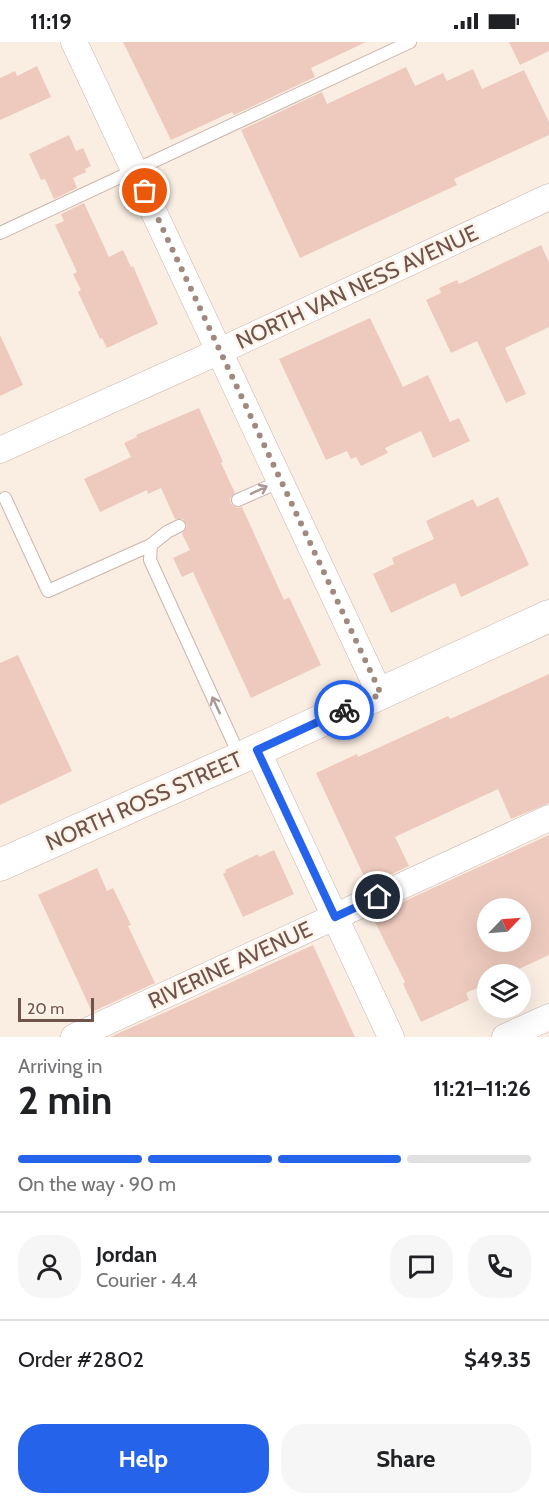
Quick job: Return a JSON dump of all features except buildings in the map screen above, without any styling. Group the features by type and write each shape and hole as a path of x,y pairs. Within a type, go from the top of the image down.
{"street":[{"path":"74,42 381,694"},
{"name":"NORTH VAN NESS AVENUE","path":"0,450 220,351 549,197"},
{"name":"NORTH ROSS STREET","path":"0,865 549,616"},
{"path":"249,754 335,917 390,1036"},
{"name":"RIVERINE AVENUE","path":"74,1037 549,818"},
{"path":"505,1037 549,1017"}],"lane":[{"path":"0,233 410,42"},
{"path":"238,500 281,481"},
{"path":"5,498 48,591 151,545 179,526"},
{"path":"151,545 150,560 249,754"}],"way so far":[{"path":"145,191 381,694 344,710"}],"route":[{"path":"344,710 257,750 335,917 378,897"}]}
